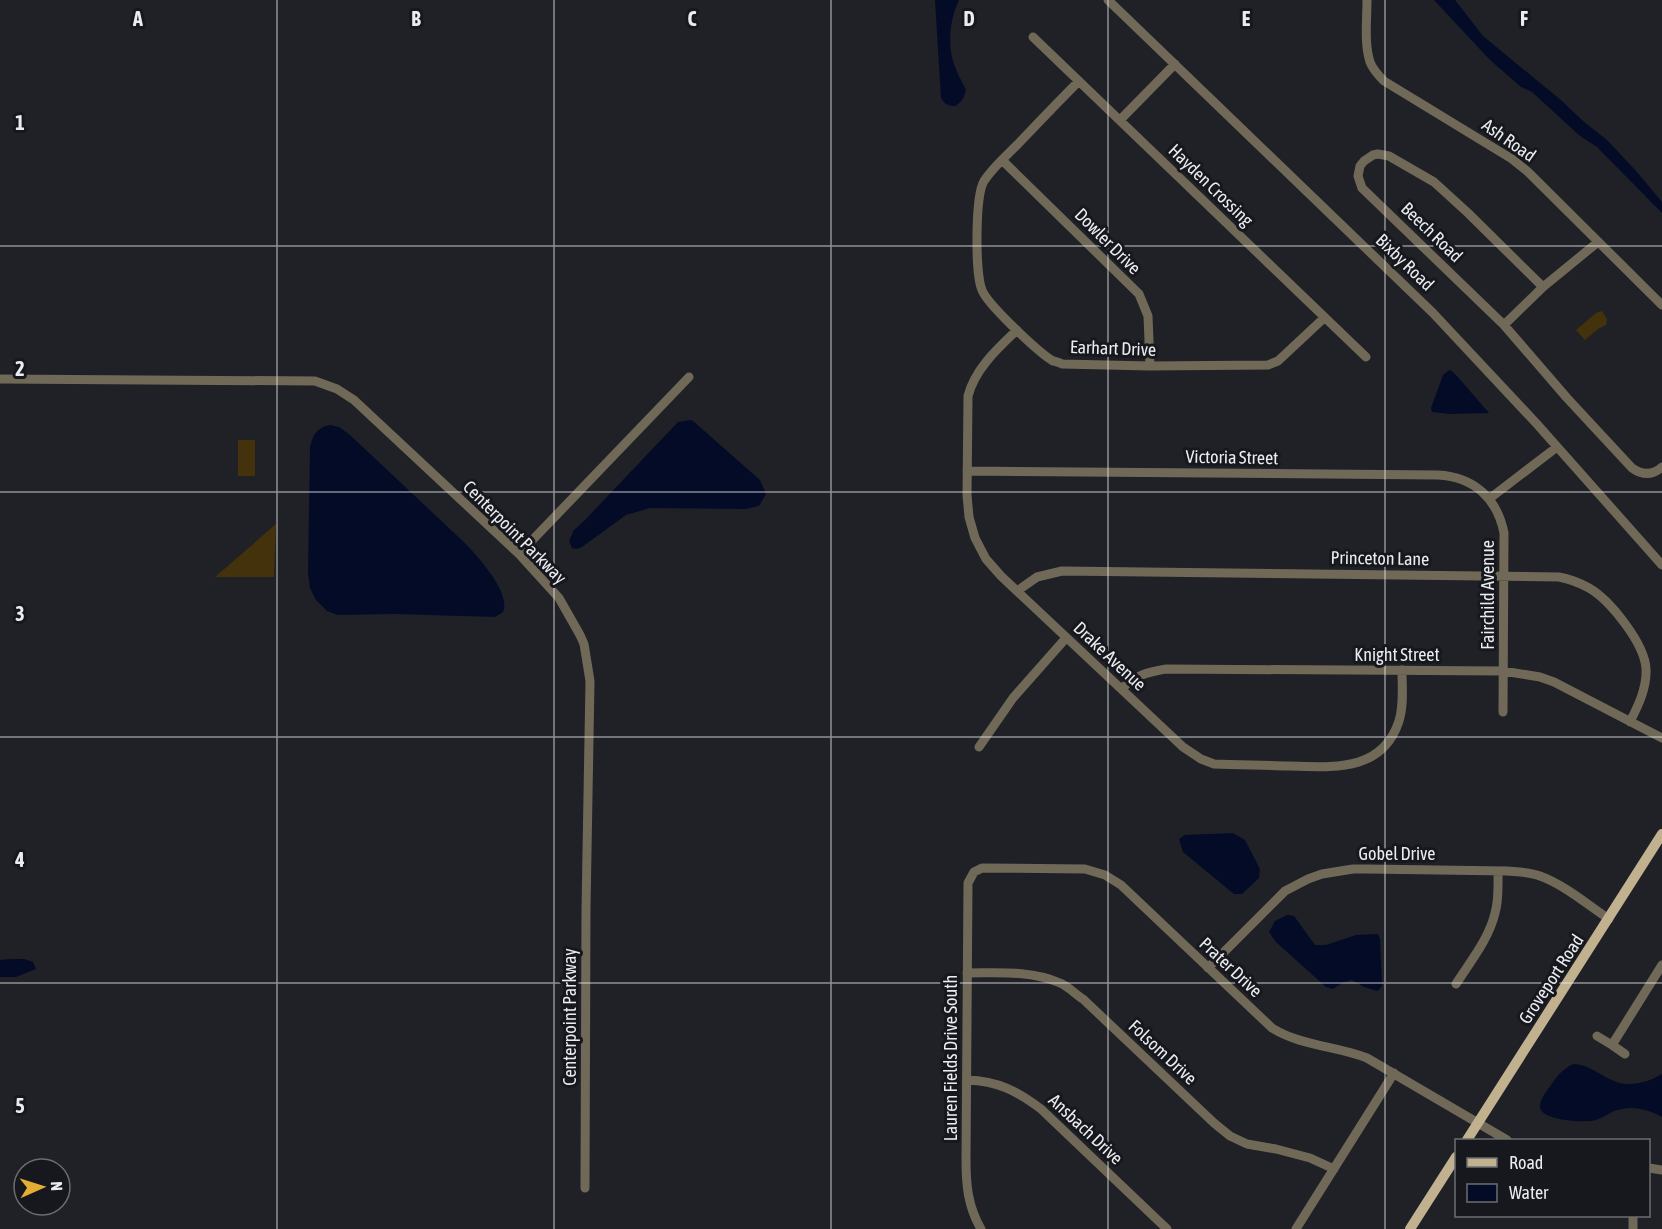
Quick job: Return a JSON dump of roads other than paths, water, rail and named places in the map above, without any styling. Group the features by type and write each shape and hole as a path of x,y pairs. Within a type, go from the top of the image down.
{"main road":[{"name":"Groveport Road","path":"1468,1139 1662,834"},
{"path":"1410,1229 1455,1159"}],"street":[{"name":"Bixby Road","path":"1108,0 1433,313 1662,565"},
{"name":"Ash Road","path":"1367,0 1367,41 1371,63 1384,81 1512,159 1527,171 1662,304"},
{"name":"Hayden Crossing","path":"1033,37 1366,357"},
{"path":"1120,120 1175,64"},
{"name":"Earhart Drive","path":"1079,81 1002,160 983,183 978,200 978,278 986,297 1017,330 1045,355 1062,364 1268,365 1286,355 1324,318"},
{"name":"Beech Road","path":"1544,287 1434,182 1389,156 1373,154 1364,161 1359,170 1359,182 1362,188 1504,326 1632,468 1647,474 1658,471 1662,467"},
{"name":"Dowler Drive","path":"1002,160 1139,294 1148,316 1150,366"},
{"path":"1504,326 1544,287 1598,242"},
{"name":"Drake Avenue","path":"1017,330 976,374 968,396 967,495 969,517 975,538 986,559 1017,591 1183,747 1201,759 1214,764 1334,767 1363,761 1376,754 1389,741 1399,720 1402,670"},
{"path":"519,554 689,377"},
{"name":"Centerpoint Parkway","path":"0,379 315,381 337,389 354,400 519,554 559,598 584,644 590,681 585,1188"},
{"path":"1489,499 1557,447"},
{"name":"Victoria Street","path":"967,471 1438,475 1467,481 1489,499"},
{"name":"Fairchild Avenue","path":"1489,499 1500,516 1505,540 1503,712"},
{"name":"Princeton Lane","path":"1017,591 1037,577 1062,571 1504,575 1569,579 1591,589 1599,596 1628,628 1642,651 1646,669 1644,686 1639,705 1630,722"},
{"path":"979,747 1013,698 1066,638"},
{"name":"Knight Street","path":"1122,688 1135,677 1166,669 1503,671 1540,677 1554,682 1662,738"},
{"name":"Prater Drive","path":"968,883 974,872 986,867 1085,869 1105,875 1121,885 1263,1019 1283,1034 1356,1053 1379,1063 1505,1139"},
{"name":"Gobel Drive","path":"1208,968 1285,891 1322,874 1353,869 1516,871 1541,876 1609,919"},
{"path":"1456,984 1491,927 1496,913 1498,871"},
{"name":"Lauren Fields Drive South","path":"968,883 966,1188 970,1207 981,1229"},
{"path":"1612,1045 1662,965"},
{"name":"Folsom Drive","path":"967,973 1020,973 1041,976 1061,983 1083,999 1230,1136 1247,1144 1310,1158 1334,1169"},
{"path":"1597,1036 1625,1054"},
{"path":"1296,1229 1394,1073"},
{"name":"Ansbach Drive","path":"967,1080 1004,1086 1032,1102 1167,1229"}],"water":[{"path":"935,0 959,0 953,15 950,40 955,67 966,90 963,99 956,106 947,105 941,98"},
{"path":"1434,0 1455,0 1483,36 1607,140 1662,202 1662,213 1597,147 1580,136 1532,92 1521,87 1490,60"},
{"path":"1449,370 1489,413 1432,412 1431,408 1443,375"},
{"path":"690,420 760,480 766,494 759,506 745,509 650,508 626,515 582,547 572,548 569,541 574,530 678,422"},
{"path":"330,425 339,427 350,435 468,546 499,586 503,596 503,612 495,617 338,615 327,611 316,600 310,588 308,573 310,447 317,432 322,427"},
{"path":"1233,833 1245,840 1260,869 1259,878 1242,894 1234,894 1183,852 1179,839 1185,835"},
{"path":"1287,915 1294,916 1315,945 1326,945 1356,935 1378,934 1382,986 1378,991 1352,980 1333,989 1326,987 1276,942 1269,932 1275,921"},
{"path":"0,960 33,962 36,969 16,977 0,977"},
{"path":"1574,1064 1586,1067 1611,1080 1628,1084 1640,1083 1662,1074 1662,1117 1637,1108 1618,1110 1591,1121 1565,1120 1542,1112 1540,1104 1553,1082 1559,1074"}]}
